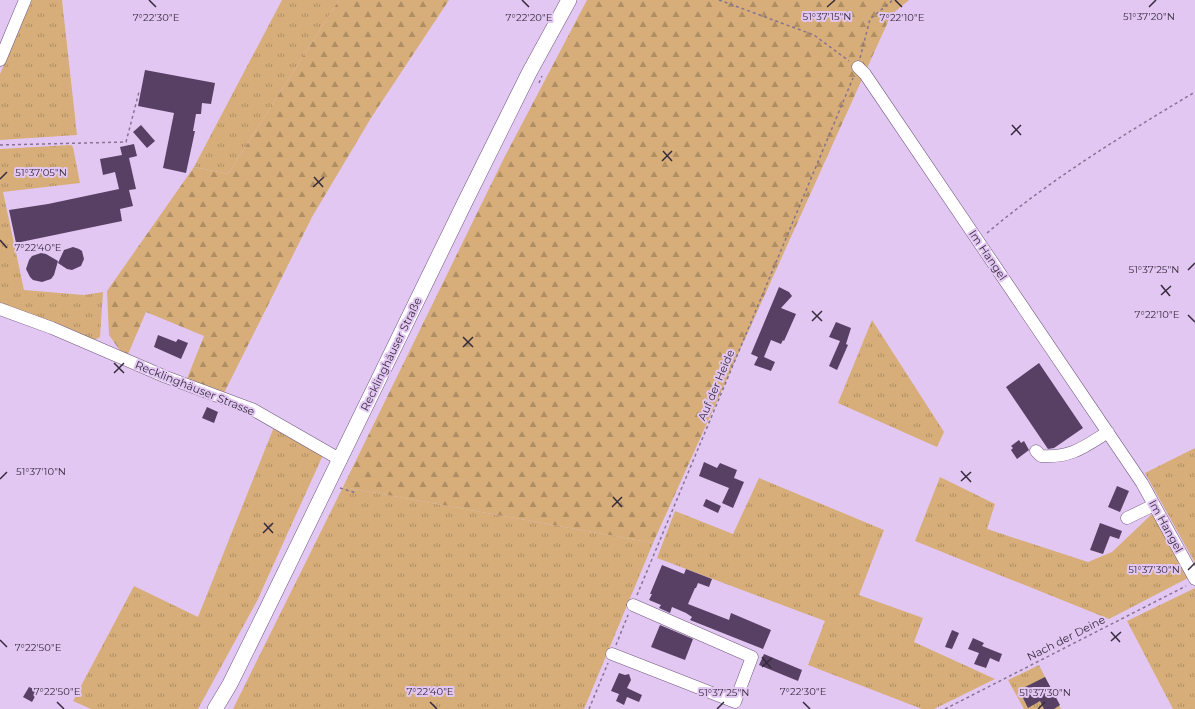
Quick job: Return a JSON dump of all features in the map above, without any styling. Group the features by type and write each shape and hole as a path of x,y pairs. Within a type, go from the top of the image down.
{"main road":[{"name":"Recklinghäuser Straße","path":"214,709 230,684 341,460 465,202 529,73 569,0"}],"street":[{"path":"0,60 25,0"},
{"name":"Im Hangel","path":"858,67 865,74 1142,484 1192,582"},
{"name":"Recklinghäuser Strasse","path":"0,309 52,328 166,377 252,410 341,460"},
{"path":"1036,451 1041,456 1066,455 1081,449 1108,432"},
{"path":"1127,518 1154,505"},
{"path":"612,654 735,702 752,657 633,605"}],"path":[{"path":"719,0 814,35 858,67"},
{"name":"Auf der Heide","path":"589,709 858,67 870,19 894,0"},
{"path":"0,145 126,142 139,92"},
{"path":"978,240 1084,160 1130,130 1195,92"},
{"path":"328,484 356,493"},
{"name":"Nach der Deine","path":"945,709 1192,582"}],"green space":[{"path":"32,0 62,0 77,135 0,140 0,74"},
{"path":"282,0 339,0 228,174 194,167"},
{"path":"339,0 449,0 371,118 312,217 223,395 186,381 204,336 146,312 126,359 109,335 107,291 194,167 228,174"},
{"path":"587,0 909,0 891,15 653,543 343,487 504,158"},
{"path":"71,145 73,147 80,183 3,192 24,290 84,295 103,292 100,337 93,341 0,305 0,149"},
{"path":"872,320 944,432 937,447 838,403"},
{"path":"274,427 323,455 257,601 198,709 91,709 73,701 134,586 198,617"},
{"path":"1195,448 1195,563 1145,473"},
{"path":"940,477 995,504 987,529 1088,562 1112,552 1153,513 1188,578 1109,619 915,541"},
{"path":"759,478 884,530 859,595 923,618 914,642 995,679 934,709 922,709 808,665 825,621 657,558 675,511 733,534"},
{"path":"343,487 653,543 584,709 233,709"},
{"path":"1195,588 1195,709 1173,709 1127,621"},
{"path":"1039,665 1061,709 1024,709 1008,680"}],"building":[{"path":"145,70 215,83 211,104 202,103 201,114 196,114 193,131 195,131 186,173 163,168 174,113 138,106"},
{"path":"141,125 155,141 147,148 133,132"},
{"path":"134,144 137,156 129,158 136,189 129,190 133,206 120,209 122,221 16,243 9,210 48,204 119,189 115,172 103,175 100,159 122,155 120,147"},
{"path":"73,247 82,251 84,259 81,266 72,270 67,269 58,263 64,250"},
{"path":"41,253 46,254 58,261 54,275 51,279 42,282 33,280 26,269 32,256"},
{"path":"779,287 789,292 792,296 781,308 796,314 784,341 783,340 781,344 771,340 764,357 775,362 771,371 754,365 758,357 751,354"},
{"path":"836,322 851,328 846,344 848,345 837,370 829,366 840,341 829,337"},
{"path":"158,335 176,342 178,339 188,343 181,359 154,347"},
{"path":"1039,363 1083,428 1054,448 1048,449 1006,387"},
{"path":"207,407 218,412 214,423 202,418"},
{"path":"1019,440 1021,443 1024,441 1029,450 1017,459 1011,450 1013,448 1011,446"},
{"path":"704,462 717,468 720,463 737,470 734,478 744,482 733,508 722,503 729,488 699,476"},
{"path":"1117,486 1129,491 1120,512 1108,507"},
{"path":"706,499 721,506 718,513 703,506"},
{"path":"1100,523 1122,531 1119,539 1110,536 1103,554 1090,550"},
{"path":"662,565 684,574 686,569 712,579 709,587 698,583 688,604 729,620 731,613 771,630 763,649 690,620 692,617 672,607 670,613 659,608 661,605 649,600"},
{"path":"660,625 693,639 685,660 651,647"},
{"path":"952,630 959,633 952,649 945,647"},
{"path":"973,638 984,643 982,646 1002,654 999,662 990,658 986,668 974,664 979,653 968,649"},
{"path":"764,654 802,670 798,681 759,665"},
{"path":"619,673 625,675 629,674 631,680 627,688 642,695 639,702 627,697 624,705 616,701 619,694 611,691"},
{"path":"1045,677 1060,705 1054,709 1044,709 1040,701 1028,708 1019,690"},
{"path":"29,687 38,691 32,702 23,697"}]}
